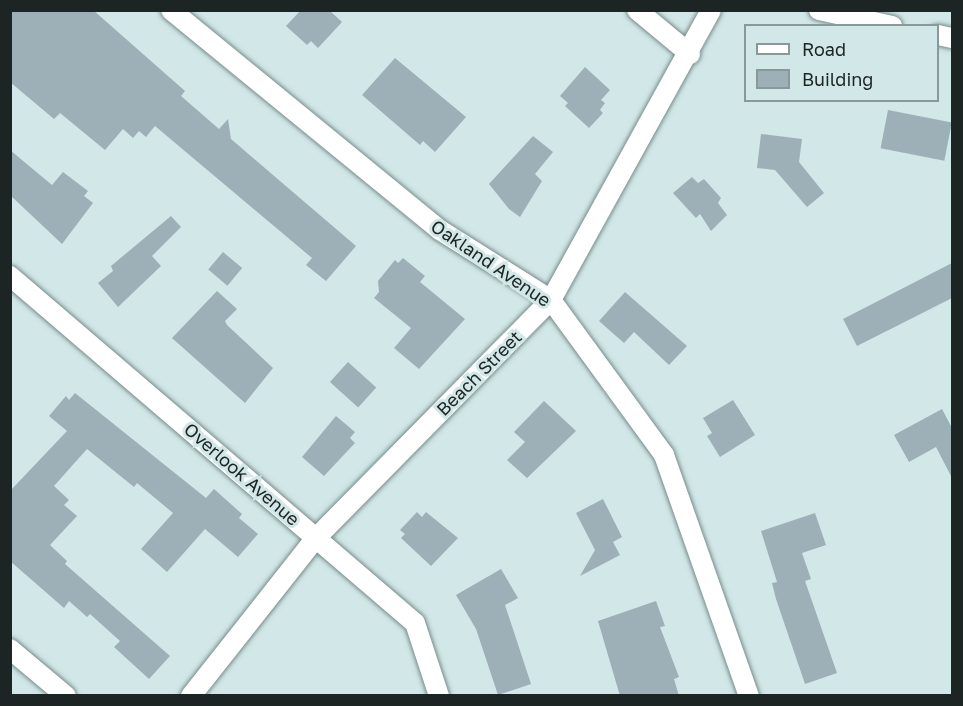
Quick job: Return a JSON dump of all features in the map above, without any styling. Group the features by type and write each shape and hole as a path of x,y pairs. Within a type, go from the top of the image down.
{"street":[{"name":"Oakland Avenue","path":"171,10 440,230 551,300 664,455 749,696"},
{"path":"637,10 690,54"},
{"name":"Beach Street","path":"191,696 316,538 551,300 690,54 711,10"},
{"path":"819,10 883,24"},
{"name":"Overlook Avenue","path":"10,276 415,623 439,696"},
{"path":"10,649 66,696"}],"building":[{"path":"10,10 93,10 185,91 181,96 219,129 228,119 231,139 356,246 326,281 306,265 312,258 155,126 146,137 139,131 133,138 123,129 105,150 60,113 54,119 10,82"},
{"path":"301,10 329,10 342,22 318,48 311,41 307,45 286,26"},
{"path":"395,58 466,117 435,152 423,141 420,145 362,95"},
{"path":"585,67 610,90 601,100 605,103 600,110 603,113 589,128 565,106 568,103 560,96"},
{"path":"888,110 952,122 944,161 881,148"},
{"path":"761,134 802,139 799,162 824,193 807,207 775,170 757,168"},
{"path":"533,136 553,152 535,174 542,181 520,217 509,209 489,184"},
{"path":"10,150 52,185 63,172 88,191 84,196 93,203 62,244 10,195"},
{"path":"692,177 698,183 704,179 721,198 718,203 727,215 711,231 700,214 696,218 673,193"},
{"path":"171,216 181,227 152,256 161,266 118,307 98,283 113,271 111,266"},
{"path":"223,252 242,268 227,286 208,270"},
{"path":"403,258 425,276 420,282 465,319 419,369 394,348 411,328 374,298 379,292 378,281 395,260 398,263"},
{"path":"952,263 952,298 857,346 843,319"},
{"path":"217,291 237,309 225,321 227,325 273,368 245,403 172,338"},
{"path":"625,292 687,346 669,365 634,332 624,343 599,321"},
{"path":"348,362 376,387 358,407 330,382"},
{"path":"75,393 206,498 214,489 242,514 239,518 258,534 238,557 205,529 167,572 141,549 173,513 137,483 134,487 87,449 54,486 69,500 64,505 77,516 50,545 67,561 65,564 170,656 149,679 114,647 120,641 90,614 87,617 69,601 64,608 10,561 10,491 67,431 49,416 66,396 69,400"},
{"path":"733,400 755,435 720,457 707,436 712,433 703,418"},
{"path":"544,401 576,431 527,478 507,460 525,442 514,432"},
{"path":"942,409 952,428 952,478 936,447 909,462 894,435"},
{"path":"336,416 355,432 350,438 355,443 324,476 302,457"},
{"path":"603,499 622,537 613,542 620,555 580,576 595,550 576,513"},
{"path":"417,512 422,517 426,512 458,538 431,566 401,538 405,534 400,530"},
{"path":"815,513 826,545 802,553 811,579 805,581 837,673 805,684 776,599 772,583 777,582 761,531"},
{"path":"501,569 518,598 505,605 531,684 498,695 476,629 456,595"},
{"path":"656,601 665,626 660,627 679,677 674,679 679,696 620,696 598,621"}]}
